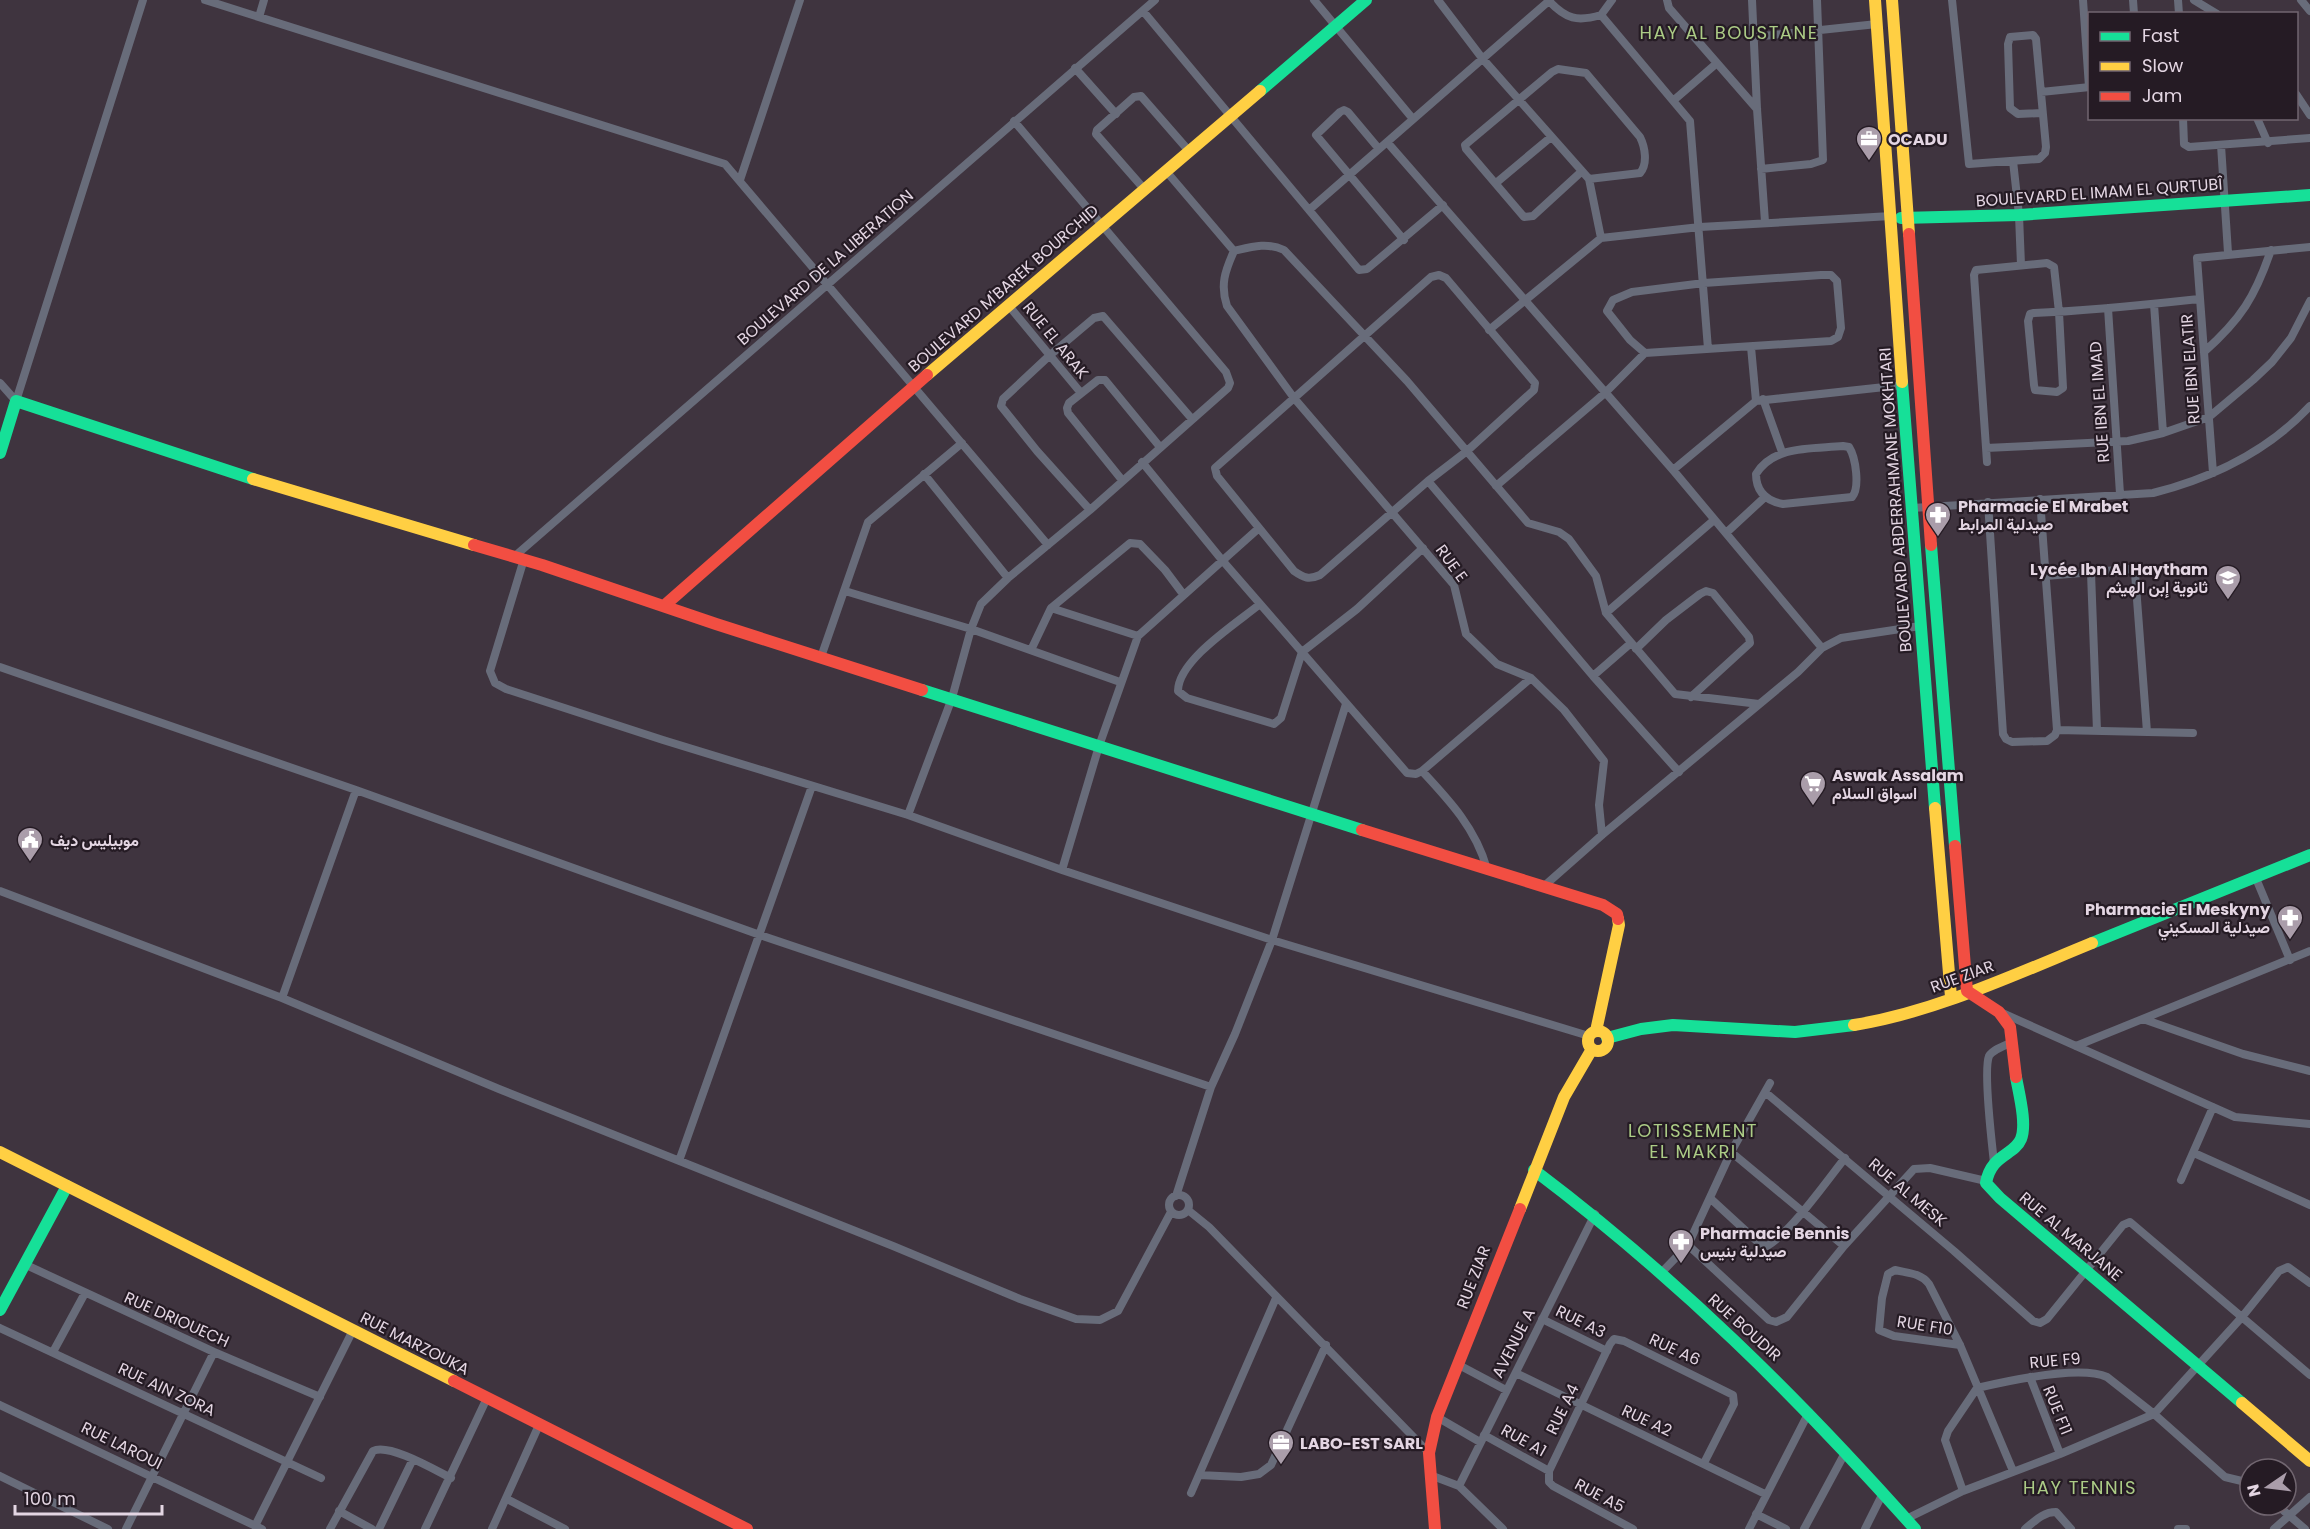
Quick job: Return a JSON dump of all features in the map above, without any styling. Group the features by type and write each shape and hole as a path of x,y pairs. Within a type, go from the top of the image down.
{"street":[{"path":"0,453 143,0"},
{"path":"205,0 725,164 1048,545"},
{"path":"259,17 264,0"},
{"path":"740,180 800,0"},
{"name":"BOULEVARD DE LA LIBERATION","path":"520,558 1155,0"},
{"path":"1314,0 1413,119"},
{"name":"BOULEVARD M'BAREK BOURCHID","path":"665,605 915,386 1366,0"},
{"path":"1437,0 1482,58 1588,179 1601,238"},
{"path":"1309,210 1549,0 1561,13 1572,18 1586,19 1601,15 1612,0"},
{"path":"1666,0 1669,8 1756,110"},
{"path":"1752,0 1756,110 1765,222"},
{"path":"1761,169 1811,165 1823,160 1820,30 1817,0"},
{"name":"BOULEVARD ABDERRAHMANE MOKHTARI","path":"1875,0 1920,626 1951,997"},
{"name":"BOULEVARD ABDERRAHMANE MOKHTARI","path":"1892,0 1967,991"},
{"path":"1952,0 1967,161 1971,165 2039,159 2044,156 2046,147 2036,39 2032,36 2010,37 2008,44 2010,108 2018,114 2042,113"},
{"path":"2083,0 2088,72"},
{"path":"2194,0 2214,12"},
{"path":"2301,0 2310,10"},
{"path":"1143,11 1361,270 1367,269 1404,240 1443,205"},
{"path":"1601,15 1690,121 1708,349"},
{"path":"1754,37 1877,24"},
{"path":"1674,100 1717,63"},
{"path":"1075,68 1116,114"},
{"path":"1581,172 1529,218 1524,217 1465,145 1518,99 1558,69 1583,72 1589,75 1640,137 1644,146 1645,166 1640,173 1588,179"},
{"path":"2041,92 2088,87"},
{"path":"1145,190 1097,137 1097,130 1134,97 1142,96 1189,151"},
{"path":"2298,97 2310,115"},
{"path":"1379,149 1348,112 1340,112 1316,137 1404,240"},
{"path":"2183,120 2183,140 2186,146 2308,139"},
{"path":"2258,120 2268,143"},
{"path":"908,815 952,698 971,629 981,604 1228,388 1230,377 1014,122"},
{"path":"1496,183 1551,137"},
{"path":"1387,142 1673,470 1822,648"},
{"path":"2221,145 2228,254 2310,247"},
{"path":"2013,161 2019,215 2021,265"},
{"path":"1166,171 1234,251 1263,245 1275,246 1284,250 1467,451 1528,523 1559,532 1569,539 1596,576 1606,613 1675,694 1759,704"},
{"name":"BOULEVARD EL IMAM EL QURTUBÎ","path":"1891,216 1907,219 2019,215 2310,195"},
{"path":"1489,330 1601,238 1765,222 1891,216"},
{"path":"2204,352 2228,331 2245,309 2260,281 2271,250"},
{"name":"RUE E","path":"1234,251 1223,282 1223,295 1227,306 1294,398 1454,585 1461,622 1466,634 1491,660 1531,678 1564,710 1604,760 1599,805 1602,835"},
{"name":"RUE IBN ELATIR","path":"2213,473 2197,258 2228,254"},
{"path":"1987,462 1974,274 1976,270 2047,263 2054,267 2059,312 2063,388 2057,392 2037,391 2034,385 2028,317 2034,312 2059,312 2199,299"},
{"path":"1439,275 1446,278 1535,383 1535,387 1533,393 1467,451 1428,481 1393,514 1320,575 1311,579 1302,577 1294,571 1217,476 1215,468 1364,336 1431,277 1439,275"},
{"path":"1496,486 1605,393 1644,353 1831,341 1837,338 1841,328 1835,278 1831,275 1821,275 1704,283 1632,292 1620,296 1609,304 1607,311 1630,340 1644,353"},
{"path":"1986,448 2117,442 2163,433 2209,417 2272,362 2290,338 2310,301"},
{"path":"2154,304 2163,433"},
{"name":"RUE EL ARAK","path":"1009,306 1081,393"},
{"name":"RUE IBN EL IMAD","path":"2108,308 2120,494"},
{"path":"1090,510 1037,451 1001,406 1003,399 1049,356 1096,317 1103,316 1192,419"},
{"path":"1751,347 1759,400 1782,452"},
{"path":"1122,480 1068,413 1067,405 1081,393 1098,380 1104,380 1161,447"},
{"path":"0,383 16,401 260,481 520,558 1206,782 1603,904 1615,912 1618,918 1617,935 1596,1038 1272,940 1062,870 908,815 640,733 506,689 495,683 490,671 520,558"},
{"path":"1673,470 1759,400 1903,385"},
{"path":"1912,508 2153,493 2188,484 2256,452 2290,427 2309,409"},
{"path":"821,657 868,522 962,443"},
{"path":"1849,447 1853,454 1854,496 1783,504 1773,502 1759,490 1756,474 1761,466 1782,452 1849,447"},
{"path":"1142,462 1222,560 1404,770 1413,774 1422,771 1531,678"},
{"path":"924,474 1008,578"},
{"path":"1428,481 1593,676 1679,772"},
{"path":"1726,533 1765,497"},
{"path":"1988,502 2003,734 2012,742 2047,741 2055,735 2056,730 2040,500"},
{"path":"1606,613 1714,520"},
{"path":"1062,870 1099,746 1138,636 1259,528"},
{"path":"1031,650 1051,608 1132,543 1140,544 1144,548 1183,594"},
{"path":"1260,604 1194,658 1181,677 1178,687 1180,695 1275,724 1281,718 1302,652 1357,609 1423,548"},
{"path":"2045,576 2129,569 2133,571 2137,578 2147,732"},
{"path":"2091,573 2097,731"},
{"path":"845,591 971,629 1120,682"},
{"path":"1593,676 1706,591 1713,593 1749,637 1750,643 1691,697"},
{"path":"1051,608 1138,636"},
{"path":"1543,887 1797,672 1822,648 1841,638 1920,626"},
{"path":"0,667 356,790 760,935 1211,1087"},
{"path":"0,891 282,998 499,1089 1020,1299 1077,1319 1090,1321 1106,1318 1122,1306 1171,1212 1170,1201 1176,1196 1211,1087 1235,1034 1272,940 1346,704"},
{"path":"2056,730 2193,733"},
{"path":"1932,764 1948,763"},
{"path":"1422,771 1446,796 1475,837 1487,869"},
{"path":"679,1161 812,786"},
{"path":"282,998 356,790"},
{"path":"1937,838 1954,835"},
{"name":"RUE ZIAR","path":"1435,1529 1429,1454 1437,1417 1564,1096 1596,1038 1673,1025 1795,1032 1878,1021 1967,991 2310,855"},
{"path":"2255,876 2290,960"},
{"path":"2076,1046 2310,951"},
{"path":"1967,991 1999,1012 2235,1118 2310,1124"},
{"path":"1688,1245 1769,1320 1776,1322 1786,1317 1844,1246 1911,1171 1921,1167 1944,1170 1986,1181 1988,1172 1994,1163 2018,1145 2023,1135 2013,1042 2010,1027 1999,1012"},
{"path":"2143,1018 2243,1054 2310,1071"},
{"path":"1994,1163 1988,1076 1989,1058 1993,1052 2013,1042"},
{"name":"RUE AL MESK","path":"1731,1152 1768,1087 1845,1158 2036,1323 2042,1323 2047,1319 2086,1271"},
{"path":"2181,1180 2213,1107"},
{"path":"1661,1273 1688,1245 1731,1152 1844,1246"},
{"path":"2193,1153 2310,1205"},
{"name":"RUE MARZOUKA","path":"1,1155 67,1186 747,1529"},
{"path":"1711,1199 1765,1246 1776,1239 1802,1211 1845,1158"},
{"name":"RUE BOUDIR","path":"1534,1170 1595,1214 1778,1380 1846,1451 1910,1524"},
{"name":"RUE AL MARJANE","path":"1986,1181 2000,1198 2310,1461"},
{"path":"0,1310 67,1186"},
{"path":"1176,1196 1187,1199 1188,1210 1209,1227 1276,1298 1326,1345 1429,1454"},
{"path":"1171,1212 1178,1215 1188,1210"},
{"name":"AVENUE A","path":"1459,1486 1595,1214"},
{"path":"2086,1271 2123,1225 2130,1222 2310,1374"},
{"name":"RUE DRIOUECH","path":"24,1264 214,1352 320,1397"},
{"path":"1910,1524 1963,1491 2060,1454 2154,1414 2242,1317 2279,1271 2292,1268 2310,1282"},
{"name":"RUE F10","path":"1960,1346 1894,1336 1879,1330 1882,1298 1888,1274 1895,1270 1925,1278 1960,1346 2013,1471"},
{"path":"53,1352 85,1293"},
{"path":"1191,1493 1276,1298"},
{"name":"RUE A3","path":"1542,1319 1609,1347"},
{"name":"RUE AIN ZORA","path":"0,1328 321,1478"},
{"path":"259,1527 287,1463 353,1330"},
{"name":"RUE A6","path":"1609,1347 1616,1339 1624,1341 1728,1391 1734,1397 1734,1404 1704,1463"},
{"path":"1199,1475 1241,1477 1259,1474 1271,1465 1326,1345"},
{"name":"RUE A4","path":"1549,1471 1609,1347"},
{"path":"126,1529 214,1352"},
{"path":"1458,1364 1506,1390"},
{"name":"RUE A2","path":"1516,1373 1766,1494"},
{"name":"RUE F9","path":"1977,1388 2030,1377 2099,1373 2154,1414 2225,1477 2238,1480"},
{"name":"RUE F11","path":"2030,1377 2060,1454"},
{"path":"1963,1491 1945,1440 1948,1431 1977,1388"},
{"path":"425,1529 487,1398"},
{"name":"RUE LAROUI","path":"0,1404 259,1527"},
{"path":"1749,1529 1809,1412"},
{"name":"RUE A1","path":"1437,1417 1549,1471"},
{"path":"492,1529 539,1425"},
{"path":"330,1529 373,1451 384,1449 412,1459 451,1478"},
{"path":"1804,1529 1846,1451"},
{"path":"379,1529 412,1459"},
{"name":"RUE A5","path":"1549,1471 1550,1482 1553,1486 1633,1529"},
{"path":"1430,1474 1459,1486 1503,1529"},
{"path":"0,1476 108,1529"},
{"path":"1865,1529 1883,1493"},
{"path":"2298,1507 2310,1497"},
{"path":"507,1499 565,1529"},
{"path":"339,1511 372,1529"},
{"path":"2025,1529 2047,1513 2056,1512 2071,1529"},
{"path":"1756,1514 1786,1529"},
{"path":"2274,1529 2287,1517"},
{"path":"2291,1517 2304,1529"}],"traffic: fast":[{"path":"1260,91 1366,0"},
{"path":"1901,218 2019,215 2310,195"},
{"path":"1902,382 1935,808"},
{"path":"0,453 16,401 253,479"},
{"path":"1931,545 1955,846"},
{"path":"922,690 1362,830"},
{"path":"2092,943 2310,855"},
{"path":"1607,1038 1641,1029 1673,1025 1795,1032 1854,1025"},
{"path":"2016,1077 2023,1117 2023,1133 2018,1145 1993,1166 1986,1183 2000,1198 2242,1403"},
{"path":"1534,1170 1637,1253 1734,1340 1780,1385 1915,1529"},
{"path":"0,1310 67,1186"}],"traffic: slow":[{"path":"1875,0 1902,382"},
{"path":"1892,0 1909,234"},
{"path":"927,375 1260,91"},
{"path":"253,479 474,545"},
{"path":"1935,808 1951,997"},
{"path":"1596,1031 1619,925 1618,919"},
{"path":"1854,1025 1945,1002 2092,943"},
{"path":"1598,1031 1605,1034 1608,1041 1605,1048 1598,1051 1591,1048 1588,1041 1591,1034 1598,1031"},
{"path":"1520,1209 1564,1097 1592,1049"},
{"path":"0,1152 454,1381"},
{"path":"2242,1403 2310,1461"}],"traffic: jam":[{"path":"1909,234 1931,545"},
{"path":"665,605 927,375"},
{"path":"474,545 542,565 922,690"},
{"path":"1362,830 1603,905 1617,914 1618,919"},
{"path":"1955,846 1967,991 1999,1012 2010,1027 2016,1077"},
{"path":"1435,1529 1429,1453 1437,1417 1520,1209"},
{"path":"454,1381 747,1529"}],"place":[{"name":"OCADU","path":"1869,162"},
{"name":"Pharmacie El Mrabet صيدلية المرابط","path":"1938,538"},
{"name":"Lycée Ibn Al Haytham ثانوية إبن الهيثم","path":"2228,601"},
{"name":"Aswak Assalam اسواق السلام","path":"1813,807"},
{"name":"موبيليس ديف","path":"30,863"},
{"name":"Pharmacie El Meskyny صيدلية المسكيني","path":"2290,941"},
{"name":"Pharmacie Bennis صيدلية بنيس","path":"1681,1265"},
{"name":"LABO-EST SARL","path":"1281,1466"}],"district":[{"name":"HAY AL BOUSTANE","path":"1729,33"},
{"name":"LOTISSEMENT EL MAKRI","path":"1693,1141"},
{"name":"HAY TENNIS","path":"2080,1488"}]}
